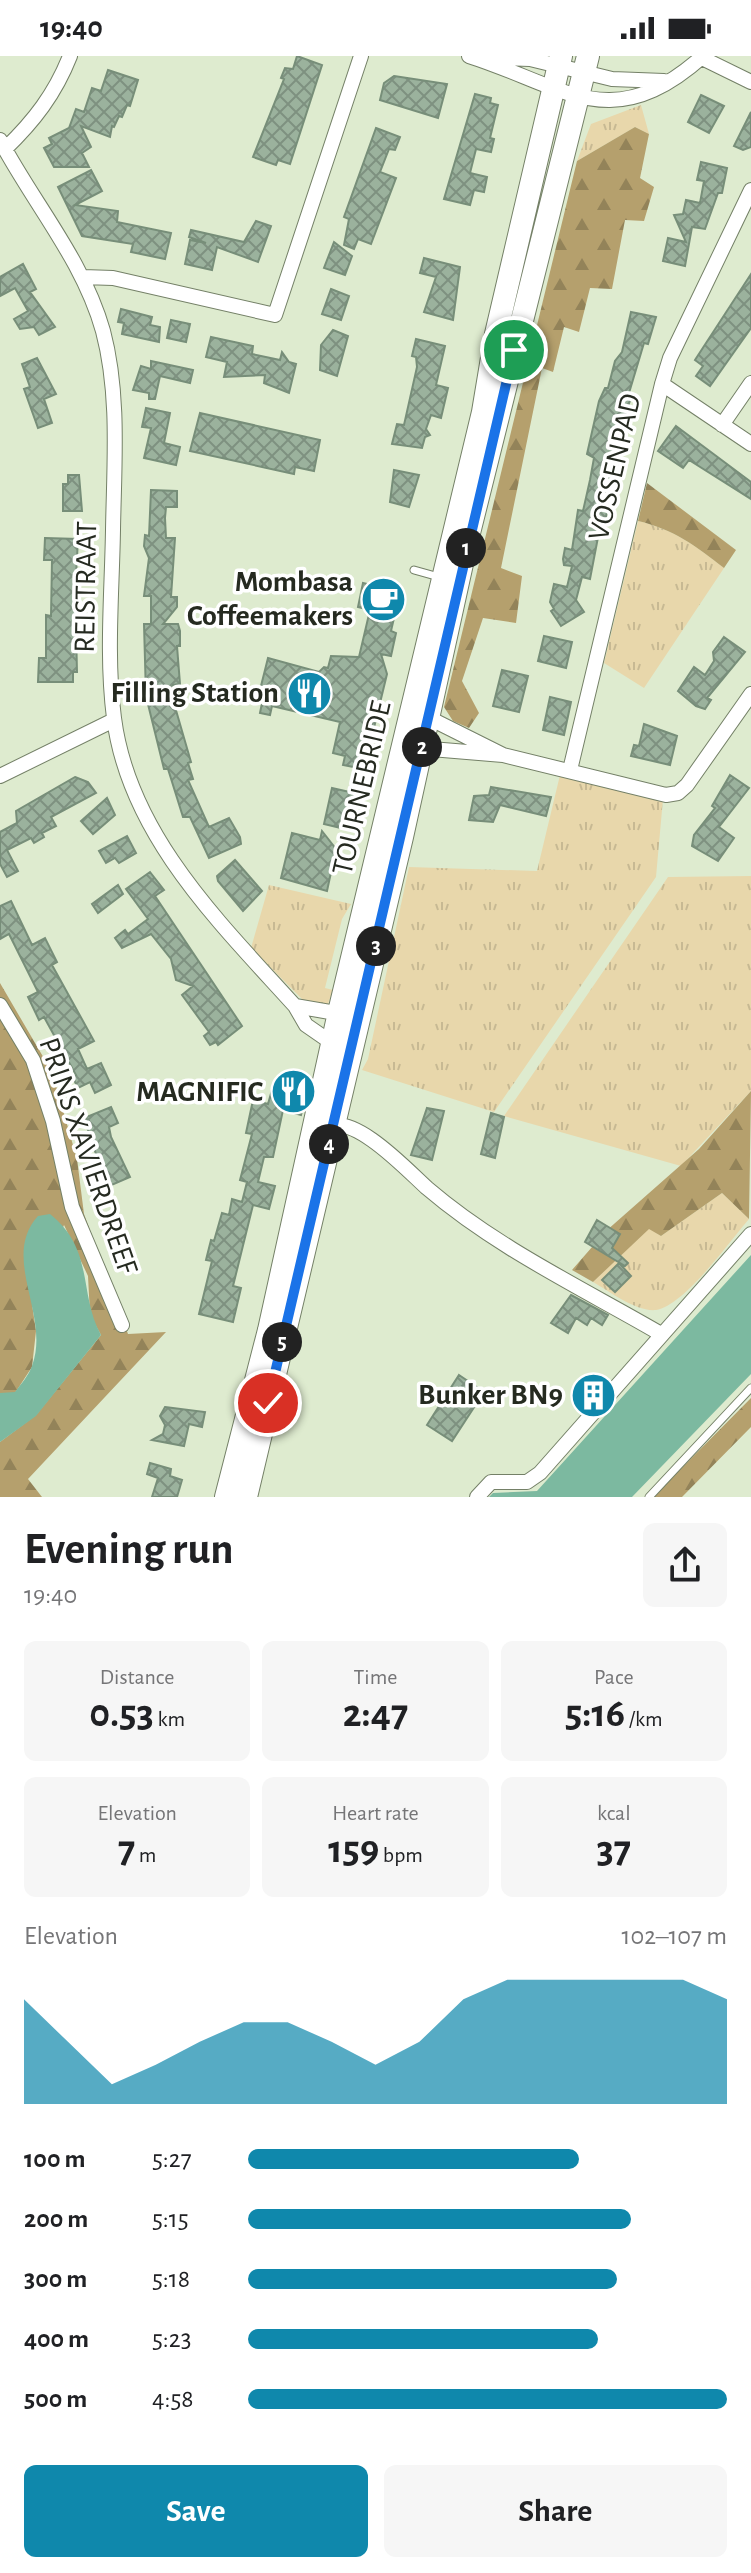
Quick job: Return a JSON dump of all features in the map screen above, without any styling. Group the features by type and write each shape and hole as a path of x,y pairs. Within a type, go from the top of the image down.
{"main road":[{"name":"TOURNEBRIDE","path":"246,1497 429,718 451,580 560,60"},
{"name":"TOURNEBRIDE","path":"226,1497 295,1221 296,1200 407,724 451,580 586,63"}],"street":[{"path":"2,144 32,123 50,100 70,56"},
{"path":"83,277 113,278 275,315 361,56"},
{"path":"470,56 586,63 619,80 664,81"},
{"path":"470,56 577,98 632,98 654,91 702,57 751,82"},
{"name":"REISTRAAT","path":"2,144 83,277 102,331 113,399 110,663 114,720 135,787 171,859 203,904 295,1006 306,1025 332,1043"},
{"name":"VOSSENPAD","path":"570,770 670,358 751,190"},
{"path":"722,425 751,383"},
{"path":"662,384 751,444"},
{"path":"503,755 429,718 407,724 423,745 450,751 503,755 666,795 678,793 687,785 751,694"},
{"path":"0,776 114,720"},
{"name":"PRINS XAVIERDREEF","path":"0,1005 33,1060 53,1121 79,1227 122,1325"},
{"path":"295,1006 330,1012 340,1008"},
{"path":"295,1221 325,1128 334,1124 358,1129 462,1218 661,1334"},
{"path":"477,1497 491,1482 527,1482 540,1473 751,1234"}],"lane":[{"path":"414,570 451,580"},
{"path":"649,1497 751,1388"}],"green space":[{"path":"641,105 649,134 635,127 577,161 591,124"},
{"path":"635,127 649,134 640,178 654,187 644,221 625,220 612,289 590,288 579,332 564,327 553,372 542,368 501,568 522,576 516,623 483,618 462,681 479,713 469,728 453,721 444,707 577,161"},
{"path":"647,483 736,550 724,568 684,539 638,521"},
{"path":"638,521 684,539 724,568 644,688 604,663"},
{"path":"560,775 663,799 656,877 494,1112 362,1070 368,1059 409,867 537,871"},
{"path":"751,876 751,1091 681,1166 504,1116 668,877"},
{"path":"269,885 351,904 342,919 325,988 333,990 328,1004 306,1003 251,948"},
{"path":"0,983 52,1072 77,1159 84,1214 128,1334 166,1332 28,1479 42,1497 0,1497 0,1442 36,1415 101,1335 90,1315 88,1276 64,1225 32,1304 36,1331 32,1367 15,1393 0,1393"},
{"path":"751,1091 749,1219 722,1193 661,1236 649,1229 593,1282 572,1270 606,1231 699,1149"},
{"path":"722,1193 749,1219 693,1285 667,1306 656,1310 640,1308 593,1282 649,1228 661,1236"},
{"path":"751,1398 751,1427 682,1497 653,1497"}],"shaded area":[{"path":"50,1214 74,1242 101,1335 36,1416 0,1442 0,1393 15,1392 31,1369 36,1347 36,1327 24,1268 24,1250 28,1232 38,1216"},
{"path":"751,1255 751,1374 632,1497 489,1497 493,1493 537,1491"}],"building":[{"path":"297,56 322,65 290,164 278,160 276,165 253,157 284,79 281,78 285,68 293,69"},
{"path":"108,70 138,80 130,106 127,105 122,117 119,116 112,126 110,137 81,126 91,147 82,153 89,167 54,167 44,148 52,144 49,138 69,128 76,109 84,112 92,88 101,91"},
{"path":"394,76 447,84 438,118 380,100 384,83"},
{"path":"475,94 491,98 490,103 498,105 490,138 494,139 491,152 476,149 470,173 487,177 484,192 474,190 470,205 444,199"},
{"path":"701,95 724,106 709,133 688,122"},
{"path":"751,112 751,147 743,150 734,146"},
{"path":"376,128 400,137 395,150 389,149 380,172 396,178 371,244 358,239 354,249 344,245 349,219 344,217"},
{"path":"701,162 727,168 722,193 718,193 705,229 692,227 685,266 663,261 668,238 686,242 674,215 683,214 686,200 700,203 704,181 697,180"},
{"path":"91,170 102,191 75,205 118,211 117,222 171,233 165,259 131,252 133,244 82,236 58,187"},
{"path":"256,221 271,226 258,262 217,247 212,270 185,264 190,240 206,243 189,237 191,230 244,242"},
{"path":"334,242 352,256 345,275 324,268"},
{"path":"424,258 460,267 453,320 424,312 436,277 420,273"},
{"path":"23,264 36,289 30,292 55,327 39,335 34,327 20,329 14,319 28,311 15,288 0,296 0,277"},
{"path":"751,274 751,328 710,386 696,376 703,366 695,360"},
{"path":"331,289 349,296 341,320 322,314"},
{"path":"121,309 152,317 150,325 160,327 159,342 122,334 124,323 118,322"},
{"path":"631,312 656,317 648,344 644,343 629,393 632,394 620,433 624,434 616,475 602,533 599,532 590,579 582,577 576,600 584,612 561,626 551,611 554,609 550,602 554,584 567,587 572,566 564,565 563,559 565,548 572,550 578,510 583,511 594,458 587,454 599,401 605,388 608,388 615,361 622,352"},
{"path":"171,320 190,324 186,342 167,338"},
{"path":"333,330 348,336 337,376 320,370 321,345"},
{"path":"211,337 253,346 252,354 280,360 282,352 289,362 296,364 289,393 264,383 265,375 224,377 227,362 206,357"},
{"path":"416,339 445,346 436,385 448,388 441,418 431,415 426,429 430,435 425,437 422,448 392,444 397,424 404,425 417,367 416,357 412,356"},
{"path":"37,358 56,394 44,399 52,423 38,428 24,389 30,387 22,364"},
{"path":"151,361 193,370 190,383 160,376 155,399 149,399 149,393 133,390 141,366 151,369"},
{"path":"146,408 170,413 164,443 180,447 176,465 144,458 151,428 142,427"},
{"path":"200,413 320,440 314,471 295,467 294,474 190,451"},
{"path":"676,426 751,482 751,499 689,460 683,468 658,451"},
{"path":"394,470 419,475 409,507 390,502"},
{"path":"68,475 79,475 82,511 63,511 63,484 68,484"},
{"path":"151,490 177,491 177,507 166,507 165,518 166,538 175,538 171,597 177,597 177,607 163,624 178,624 180,631 180,646 177,646 180,684 173,685 171,693 191,762 188,763 193,779 188,780 209,827 229,818 240,837 241,844 209,858 190,817 183,817 168,769 164,769 146,696 144,624 151,624 151,596 144,596 149,558 144,546 145,535 149,536"},
{"path":"45,538 78,539 75,594 79,595 79,628 76,629 77,672 73,672 73,682 38,682 39,658 46,658 46,615 51,616 52,560 44,560"},
{"path":"363,583 400,592 391,631 396,633 391,656 381,654 387,674 364,769 343,765 345,756 333,753 340,722 272,706 270,715 260,713 262,703 257,702 268,658 319,672 324,667 328,668 331,656 359,657 370,610 358,607"},
{"path":"544,636 572,642 566,668 538,661"},
{"path":"724,637 745,652 707,698 711,700 705,709 696,706 678,691 694,667 705,675 714,661 713,652"},
{"path":"502,670 528,676 519,712 493,706"},
{"path":"550,697 571,702 564,735 543,730"},
{"path":"644,724 677,736 670,765 631,756 634,745 639,746"},
{"path":"730,775 749,788 719,827 734,838 718,861 692,846 694,835 715,808 712,806"},
{"path":"75,777 88,782 96,793 51,817 56,826 42,833 44,837 34,843 31,838 7,850 18,871 7,877 0,864 0,832 17,823 16,811"},
{"path":"491,787 551,797 546,816 500,805 493,822 469,820 474,796 489,795"},
{"path":"332,788 354,793 345,829 324,824"},
{"path":"107,798 115,815 93,834 81,821"},
{"path":"322,831 336,849 327,891 281,878 292,833 320,840"},
{"path":"127,836 136,853 119,863 115,858 106,863 99,851"},
{"path":"235,860 262,891 243,911 217,876"},
{"path":"150,872 164,890 155,896 242,1026 218,1045 216,1042 210,1045 204,1036 209,1032 182,995 193,986 176,980 171,959 151,934 122,948 115,938 125,930 128,934 148,919 126,889"},
{"path":"118,885 123,894 98,913 92,904"},
{"path":"11,901 32,945 45,938 57,962 52,965 94,1041 78,1049 87,1069 101,1063 111,1085 95,1093 90,1082 78,1088 72,1076 76,1075 44,1017 39,1020 28,997 38,992 9,934 0,939 0,906"},
{"path":"282,1076 309,1083 301,1115 283,1110 273,1157 264,1157 258,1182 275,1186 269,1209 253,1205 233,1286 241,1288 233,1322 199,1314 212,1261 206,1260 211,1240 214,1241 222,1213 229,1215 232,1199 242,1202 247,1182 240,1180 252,1134 246,1133 253,1100 268,1104 272,1090 278,1092"},
{"path":"111,1107 118,1123 109,1127 111,1137 130,1177 107,1187 84,1118"},
{"path":"427,1108 444,1111 432,1160 411,1155"},
{"path":"491,1113 504,1117 495,1158 481,1154"},
{"path":"597,1220 620,1234 612,1248 628,1263 625,1266 585,1242"},
{"path":"619,1263 631,1276 615,1292 602,1280"},
{"path":"571,1295 608,1315 602,1325 591,1318 587,1325 576,1318 568,1333 551,1323"},
{"path":"459,1375 484,1392 452,1441 427,1425"},
{"path":"165,1407 205,1412 202,1427 189,1424 184,1446 152,1440 163,1434 165,1425 160,1416"},
{"path":"150,1463 171,1469 170,1476 182,1480 177,1497 152,1497 158,1478 147,1474"}],"place":[{"name":"Mombasa Coffeemakers","path":"384,599"},
{"name":"Filling Station","path":"310,693"},
{"name":"MAGNIFIC","path":"294,1092"},
{"name":"Bunker BN9","path":"594,1395"}],"route":[{"path":"268,1403 514,350"}]}
